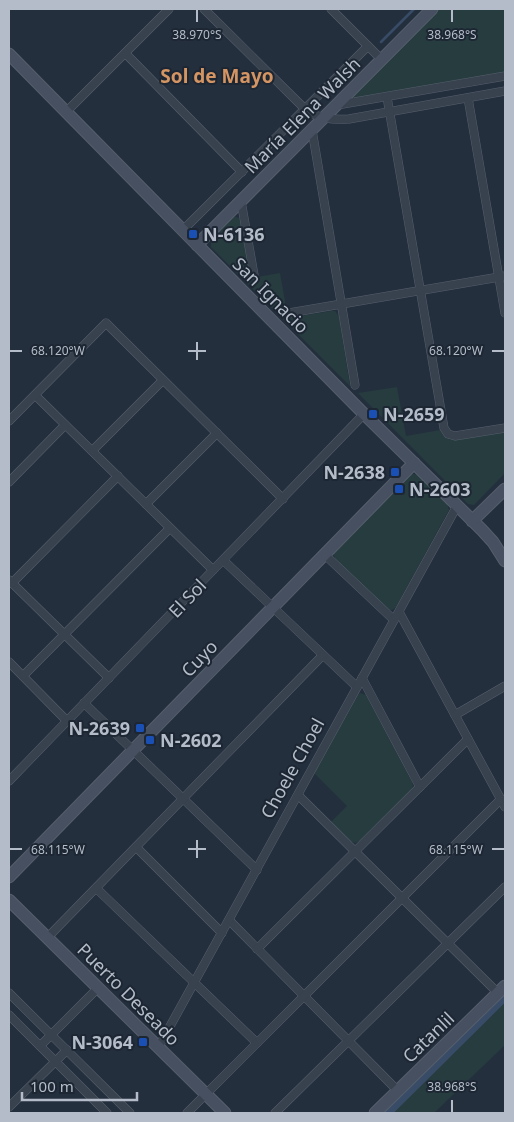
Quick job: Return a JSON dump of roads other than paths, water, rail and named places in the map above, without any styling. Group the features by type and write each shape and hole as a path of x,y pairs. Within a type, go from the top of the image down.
{"street":[{"path":"66,112 169,9"},
{"path":"204,9 305,109 314,115 324,118 349,118 505,91"},
{"path":"331,9 382,60"},
{"name":"María Elena Walsh","path":"197,245 432,9"},
{"name":"María Elena Walsh","path":"183,230 368,46"},
{"path":"125,53 242,172"},
{"name":"San Ignacio","path":"9,54 493,542 505,561"},
{"path":"337,105 505,76"},
{"path":"387,97 442,424 451,436 505,428"},
{"path":"468,98 502,276 505,313"},
{"path":"312,130 355,385"},
{"path":"241,201 254,275"},
{"path":"289,313 502,276"},
{"path":"9,421 106,324 283,498"},
{"path":"92,451 163,380"},
{"path":"35,395 213,570"},
{"name":"El Sol","path":"9,782 364,414"},
{"path":"9,482 65,425"},
{"path":"146,504 217,433"},
{"name":"Cuyo","path":"9,877 414,463"},
{"path":"109,678 10,582 118,476"},
{"path":"472,521 505,489"},
{"name":"Choele Choel","path":"158,1048 457,506"},
{"path":"23,676 170,528"},
{"path":"324,554 394,620"},
{"path":"223,560 357,687"},
{"path":"399,612 505,807"},
{"path":"47,938 324,655"},
{"path":"9,662 67,721"},
{"path":"362,678 420,787"},
{"path":"455,715 505,686"},
{"path":"84,703 257,870"},
{"path":"257,949 468,739"},
{"path":"298,794 448,944 501,990"},
{"path":"187,1113 501,799"},
{"path":"136,847 222,932"},
{"path":"275,1113 505,887"},
{"path":"96,888 257,1043"},
{"name":"Puerto Deseado","path":"9,900 225,1113"},
{"path":"229,920 398,1091"},
{"path":"40,1046 98,988"},
{"name":"Catanlil","path":"375,1113 501,990"},
{"path":"9,992 126,1112"},
{"path":"9,1015 107,1113"},
{"path":"9,1107 66,1050"}],"waterway":[{"path":"381,42 414,9"},
{"path":"388,1113 505,997"}],"place":[{"name":"N-6136","path":"193,234"},
{"name":"N-2659","path":"373,414"},
{"name":"N-2638","path":"395,472"},
{"name":"N-2603","path":"399,489"},
{"name":"N-2639","path":"140,728"},
{"name":"N-2602","path":"150,740"},
{"name":"N-3064","path":"143,1042"}],"district":[{"name":"Sol de Mayo","path":"217,76"}]}
